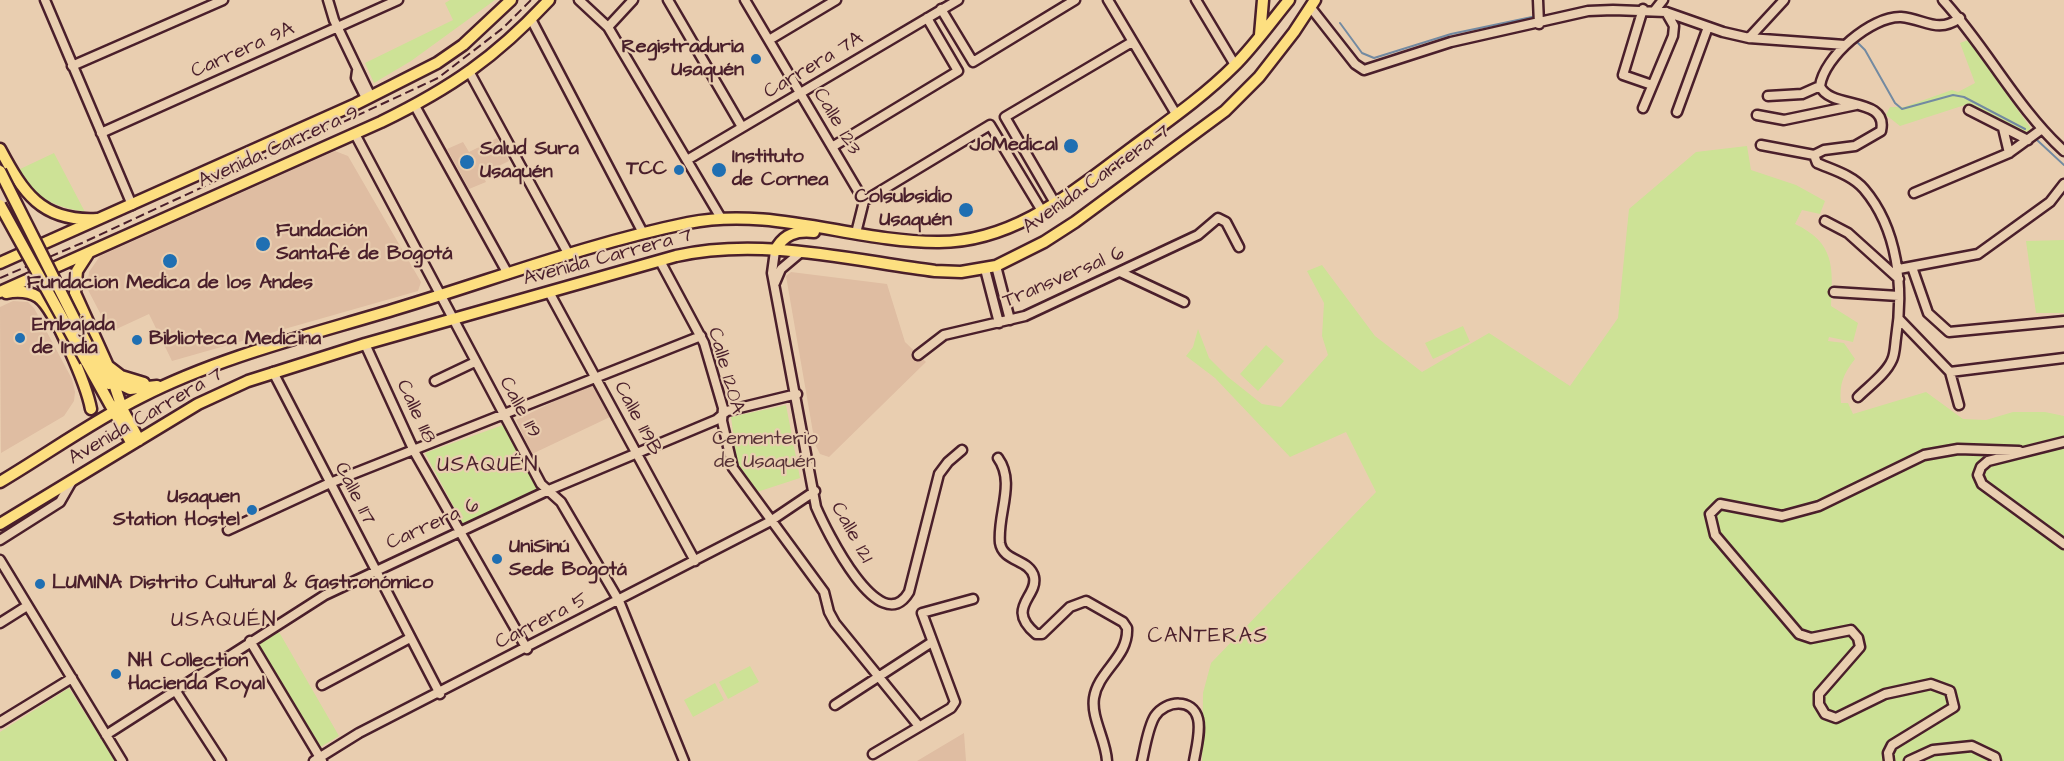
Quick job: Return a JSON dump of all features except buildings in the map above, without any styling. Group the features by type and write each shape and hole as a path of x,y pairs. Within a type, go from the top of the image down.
{"main road":[{"name":"Avenida Carrera 9","path":"0,264 368,98 437,63 464,45 511,0"},
{"name":"Avenida Carrera 9","path":"0,293 415,105 470,73 549,0"},
{"path":"1259,37 1263,0"},
{"name":"Avenida Carrera 7","path":"0,482 118,410 180,381 263,350 643,233 721,218 790,222 856,233 938,242 965,240 999,232 1055,203 1176,114 1235,65 1289,0"},
{"name":"Avenida Carrera 7","path":"0,524 214,396 273,372 660,261 711,249 800,253 935,271 961,272 990,268 1055,235 1225,111 1259,76 1313,4"},
{"path":"0,148 23,190 35,202 52,212 74,219 106,218"},
{"path":"0,171 89,358"},
{"path":"0,205 89,358 102,373 114,382 134,389 180,381"},
{"path":"775,251 788,236 801,231 880,236"},
{"path":"90,252 77,271 75,293 102,373 118,410 136,442"},
{"path":"0,293 15,291 29,294 44,304 83,378 91,409"},
{"path":"102,373 121,376 133,382 150,384 180,381"},
{"path":"83,432 102,373"},
{"path":"114,382 118,410"}],"street":[{"path":"45,0 132,206"},
{"path":"72,66 223,0"},
{"name":"Carrera 9A","path":"101,133 398,0"},
{"path":"579,0 608,27 721,218"},
{"path":"608,27 633,0"},
{"path":"668,0 742,127"},
{"name":"Calle 123","path":"745,0 864,201"},
{"path":"769,40 836,0"},
{"name":"Carrera 7A","path":"687,160 957,0"},
{"path":"941,9 973,62 1075,0"},
{"path":"1108,0 1176,114"},
{"path":"1196,0 1235,65"},
{"path":"1538,0 1539,24"},
{"path":"1655,10 1663,0"},
{"path":"1749,38 1784,0"},
{"path":"1943,0 1960,18 2042,129 2064,151"},
{"path":"326,2 357,71 362,76 368,98"},
{"path":"1313,4 1360,68 1375,68 1451,42 1539,24 1588,11 1655,10 1749,38 1845,45"},
{"path":"1643,9 1623,75 1652,85"},
{"path":"1643,108 1674,31 1666,12"},
{"path":"1820,86 1822,79 1845,45 1876,23 1901,17 1941,27 1949,26 1960,18"},
{"path":"832,147 958,71 927,18"},
{"path":"531,19 643,233"},
{"path":"1677,112 1708,27"},
{"path":"1055,203 1005,117 1132,42"},
{"path":"470,73 569,255"},
{"path":"1768,96 1802,94 1820,86"},
{"path":"1761,145 1814,155 1819,151 1855,146 1879,133 1882,126 1875,111 1828,96 1820,86"},
{"path":"415,105 508,274"},
{"path":"1757,115 1784,120 1856,105"},
{"path":"1969,110 2028,140"},
{"path":"856,233 864,201 990,125 1042,211"},
{"path":"2003,128 2009,153"},
{"path":"1914,193 2009,153 2042,129"},
{"name":"Calle 119","path":"355,134 542,484 561,502 619,601 684,761"},
{"path":"1814,155 1816,163 1851,178 1864,189 1880,215 1899,269 1899,319 1893,359 1858,397"},
{"path":"1899,269 1978,254 2050,202 2064,184"},
{"name":"Transversal 6","path":"918,355 944,335 999,323 1042,309 1198,235 1218,218 1226,222 1239,247"},
{"path":"1825,221 1848,232 1899,279"},
{"name":"Calle 121","path":"775,251 771,262 815,491 816,507 828,533 851,569 876,599 894,606 899,604 909,592 939,474 948,462 962,450"},
{"path":"775,284 781,269 800,253"},
{"name":"Calle 120A","path":"660,261 701,336 733,468 824,592 829,612 835,623 918,725"},
{"path":"1912,267 1928,314 1943,328 1954,332 2064,321"},
{"path":"990,268 1010,320"},
{"path":"990,268 999,323"},
{"path":"1120,272 1184,302"},
{"name":"Calle 119B","path":"549,292 694,561"},
{"path":"1834,292 1899,296"},
{"path":"1899,319 1950,372 1959,405"},
{"path":"228,530 330,483 701,336"},
{"name":"Calle 118","path":"365,344 414,451 527,649"},
{"path":"1950,372 2064,358"},
{"path":"435,381 475,362"},
{"name":"Calle 117","path":"273,372 440,694"},
{"name":"Carrera 6","path":"106,735 250,641 325,595 374,570 549,490 722,416 727,411 797,394"},
{"path":"2064,442 2019,451 1988,461 1981,467 1978,475 1982,484 2064,544"},
{"path":"1889,761 1888,753 1892,745 1954,707 1950,692 1931,684 1885,694 1836,718 1825,714 1820,704 1819,694 1860,647 1858,638 1851,630 1811,638 1799,634 1715,534 1710,514 1720,504 1782,516 1819,506 1924,454 1958,448 2019,451"},
{"path":"998,458 1006,476 1000,537 1002,550 1006,556 1030,569 1035,581 1023,609 1027,626 1036,634 1042,634 1070,607 1086,601 1123,622 1127,628 1123,648 1102,677 1094,697 1107,761"},
{"path":"0,540 60,502 73,480"},
{"name":"Carrera 5","path":"319,760 359,733 440,694 773,520 815,491"},
{"path":"0,560 122,761"},
{"path":"873,754 918,725 951,708 955,702 922,613 973,599"},
{"path":"0,623 27,606"},
{"path":"322,685 410,638"},
{"path":"250,641 319,760"},
{"path":"835,705 932,642"},
{"path":"0,722 72,678"},
{"path":"175,690 221,761"},
{"path":"1142,761 1155,716 1168,705 1183,703 1192,707 1199,720 1194,761"},
{"path":"1909,761 1933,750 1972,746 1995,757 1996,761"}],"shaded area":[{"path":"497,138 509,161 482,174 486,182 469,189 447,149 463,142 469,152"},
{"name":"Fundación Santafé de Bogotá","path":"335,151 348,156 421,282 418,291 172,361 149,314 110,332 87,288 89,272 100,256"},
{"path":"791,272 887,284 905,342 926,362 829,457 820,454 815,444 786,276"},
{"path":"13,301 28,302 34,308 72,379 75,392 74,401 64,416 1,453 0,307"},
{"path":"594,382 610,417 532,454 516,420"},
{"path":"964,733 966,761 917,761"}],"green space":[{"path":"450,0 495,0 411,61 374,83 365,63 453,20 445,3"},
{"path":"1968,40 2030,127 2030,132 2015,130 1965,105 1900,126 1886,115 1890,107 1904,107 1952,90 1958,92 1975,83 1960,43"},
{"path":"1747,146 1751,170 1796,185 1825,201 1820,214 1802,210 1795,224 1818,239 1829,258 1832,279 1831,306 1858,323 1853,342 1829,337 1828,341 1844,343 1855,359 1847,370 1841,385 1841,403 1848,403 1853,414 1926,392 1963,419 1986,420 2013,412 2045,412 2064,416 2064,761 1202,761 1203,693 1211,663 1376,492 1346,432 1290,457 1215,378 1186,356 1193,347 1198,329 1209,358 1228,377 1262,404 1281,407 1328,355 1322,336 1324,303 1307,271 1322,265 1375,336 1422,372 1489,333 1570,386 1618,318 1629,209 1696,152"},
{"path":"54,153 85,212 63,207 46,199 32,188 18,170"},
{"path":"2064,240 2064,313 2036,313 2026,241"},
{"path":"1463,326 1470,342 1433,359 1425,343"},
{"path":"1266,345 1284,361 1258,391 1240,374"},
{"name":"Cementerio de Usaquén","path":"786,405 800,478 757,492 737,462 731,417"},
{"path":"503,425 538,488 463,524 425,453"},
{"path":"279,632 339,736 317,749 257,645"},
{"path":"750,666 759,682 728,699 719,682"},
{"path":"715,683 724,700 693,717 684,700"},
{"path":"69,688 115,761 0,761 0,732"}],"waterway":[{"path":"1340,23 1362,53 1374,58 1451,34 1532,17"},
{"path":"1802,38 1838,39"},
{"path":"1857,42 1865,50 1895,103 1902,109 1953,95 1964,97 2025,129"},
{"path":"2037,140 2064,165"}],"railway":[{"path":"0,278 82,243 438,78 503,28 531,0"}],"place":[{"name":"Registraduria Usaquén","path":"756,59"},
{"name":"JoMedical","path":"1071,146"},
{"name":"Salud Sura Usaquén","path":"467,162"},
{"name":"TCC","path":"679,170"},
{"name":"Instituto de Cornea","path":"719,170"},
{"name":"Colsubsidio Usaquén","path":"966,210"},
{"name":"Fundación Santafé de Bogotá","path":"263,244"},
{"name":"Fundacion Medica de los Andes","path":"170,261"},
{"name":"Embajada de India","path":"20,338"},
{"name":"Biblioteca Medicina","path":"137,340"},
{"name":"Usaquen Station Hostel","path":"252,510"},
{"name":"UniSinú Sede Bogotá","path":"497,559"},
{"name":"LUMINA Distrito Cultural & Gastronómico","path":"40,584"},
{"name":"NH Collection Hacienda Royal","path":"116,674"}],"district":[{"name":"USAQUÉN","path":"488,467"},
{"name":"USAQUÉN","path":"224,621"},
{"name":"CANTERAS","path":"1208,638"}]}
